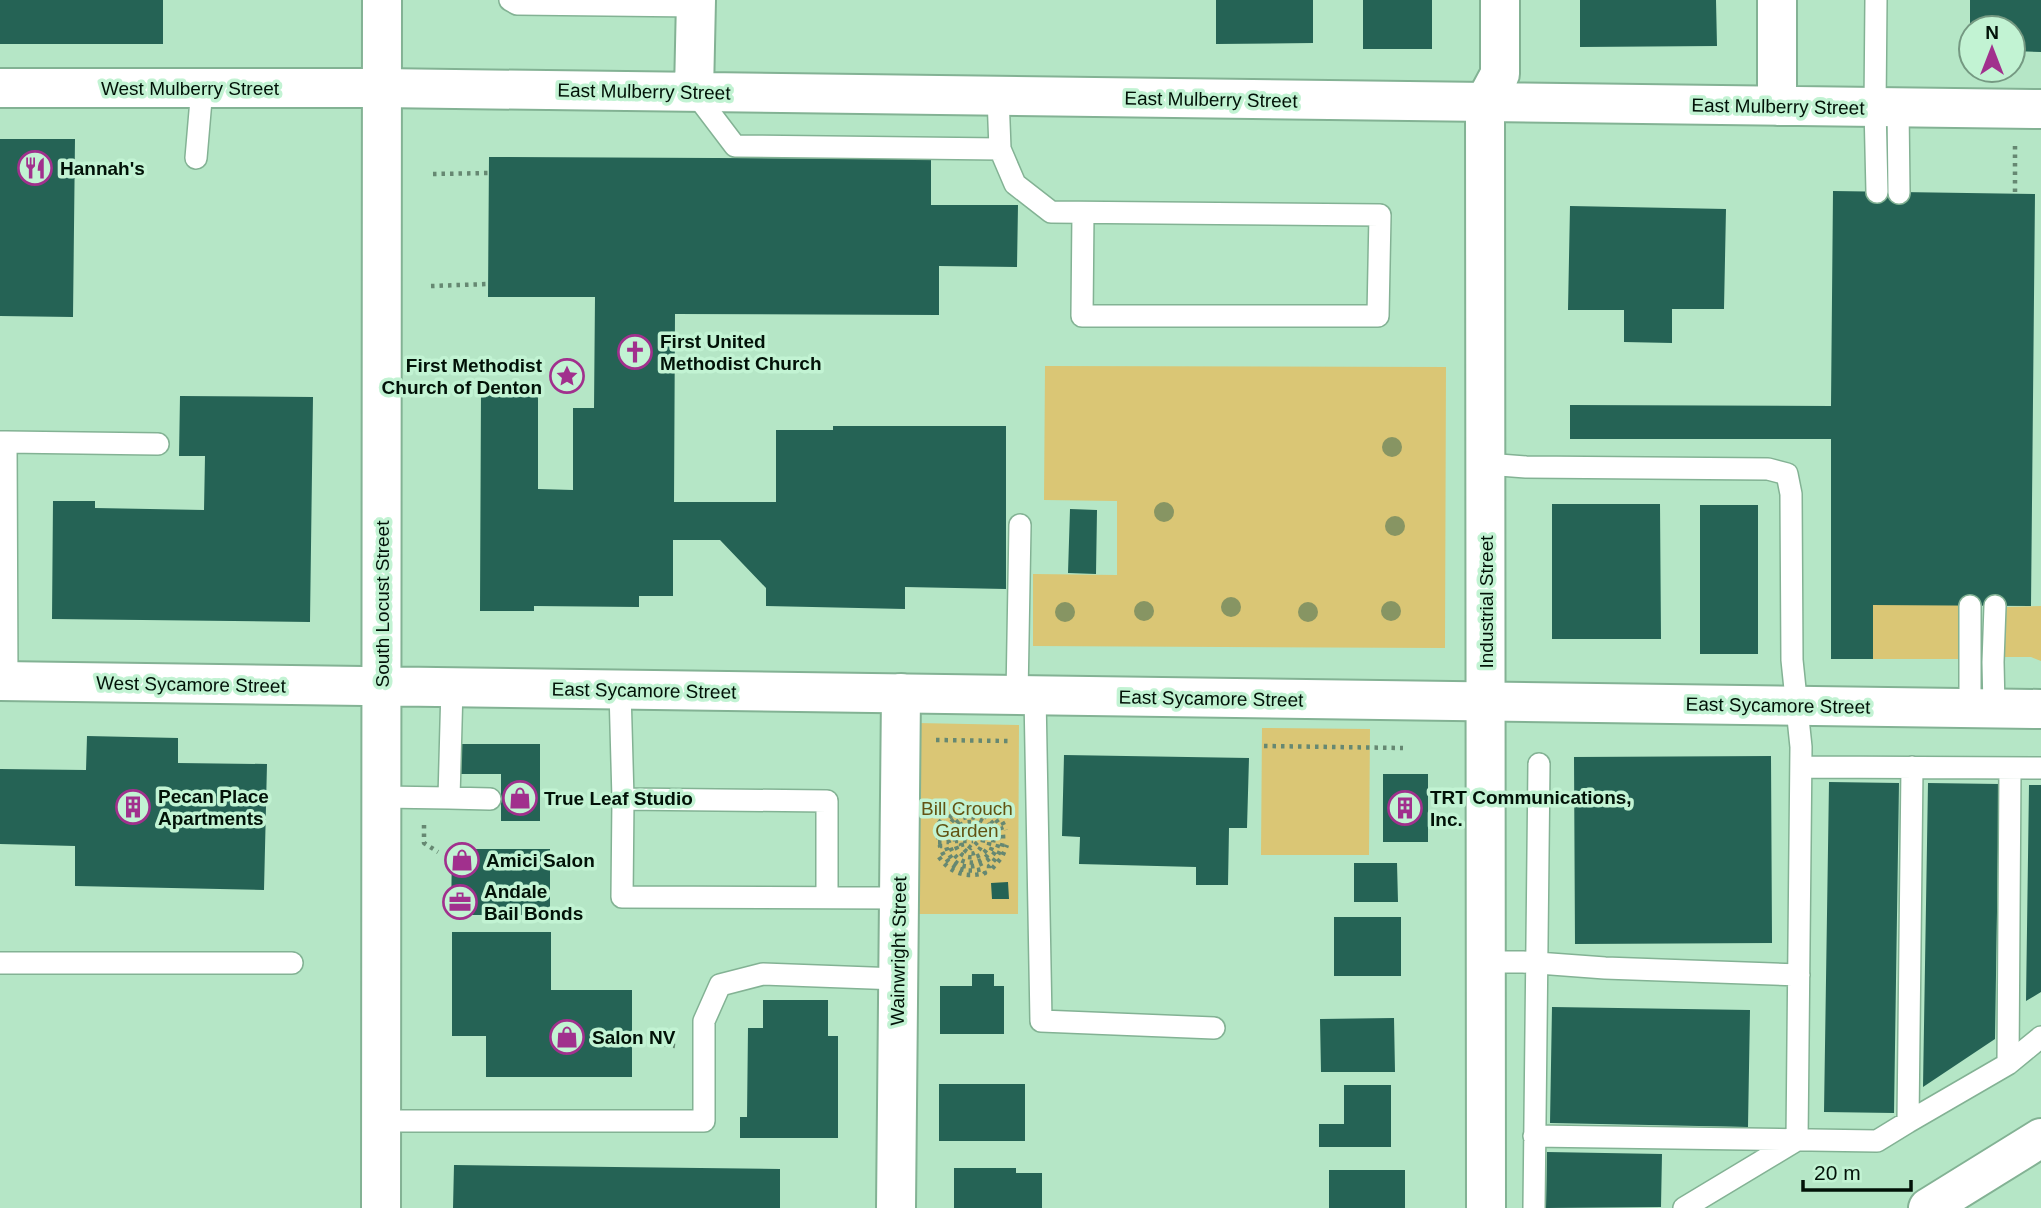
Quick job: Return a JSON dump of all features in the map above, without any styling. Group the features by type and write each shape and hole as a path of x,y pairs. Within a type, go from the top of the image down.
{"street":[{"name":"South Locust Street","path":"381,1208 382,0"},
{"name":"Industrial Street","path":"1486,1208 1485,102 1500,74 1500,0"},
{"path":"1777,0 1777,106"},
{"path":"694,92 696,3"},
{"name":"West Mulberry Street","path":"0,88 381,88"},
{"name":"East Mulberry Street","path":"381,88 2041,109"},
{"name":"West Sycamore Street","path":"3,681 382,687"},
{"name":"East Sycamore Street","path":"382,687 2041,709"},
{"name":"Wainwright Street","path":"896,1208 901,693"},
{"path":"1928,1208 2041,1139"}],"lane":[{"path":"510,0 516,4 696,3"},
{"path":"1876,0 1886,107 1899,193"},
{"path":"195,158 202,88"},
{"path":"694,92 735,146 1000,149"},
{"path":"998,96 1000,149 1015,184 1051,212 1380,215 1378,316 1082,316 1083,213"},
{"path":"1877,192 1886,107"},
{"path":"3,681 3,442 158,444"},
{"path":"1486,464 1526,467 1768,469 1787,474 1791,494 1792,660 1801,767 1797,1140"},
{"path":"1020,525 1041,1021 1214,1028"},
{"path":"1970,606 1982,708"},
{"path":"1982,708 1993,662 1995,606"},
{"path":"449,798 452,687"},
{"path":"621,690 622,897 899,898"},
{"path":"1534,1208 1539,764"},
{"path":"1801,767 2041,768"},
{"path":"1908,1122 1912,767"},
{"path":"2008,1064 2010,768"},
{"path":"382,797 490,799"},
{"path":"623,799 827,801 827,897"},
{"path":"1485,962 1537,962 1605,968 1799,975"},
{"path":"0,963 292,963"},
{"path":"381,1121 704,1121 704,1021 720,985 763,974 898,979"},
{"path":"1534,1136 1877,1141 2008,1064 2041,1037"},
{"path":"1684,1208 1797,1140"}],"path":[{"path":"2015,145 2015,194"},
{"path":"433,174 489,173"},
{"path":"431,286 489,284"},
{"path":"934,740 1016,741"},
{"path":"1264,746 1403,748"},
{"path":"932,837 946,837 946,830 951,822 962,815 982,813 981,809 962,809 949,817 942,832 937,832 940,821 948,812 963,804 980,804 996,815 1007,830 1007,846 991,870 989,866 1000,854 1003,836 998,821 988,813 985,816 997,830 998,842 995,853 984,863 965,866 954,860 946,846 940,846 945,857 954,866 969,872 983,869 985,873 969,876 954,872 939,858 935,846 935,842 950,842 954,854 973,863 989,855 993,845 992,829 980,819 969,817 956,823 950,837 965,837 966,833 977,833 980,841 976,846 971,848 966,844 961,845 965,851 975,852 984,844 983,831 974,826 965,828 961,833 956,833 956,830 959,825 967,822 981,824 990,838 984,853 971,858 964,857 955,846 955,841 973,841"}],"green space":[{"path":"1045,366 1446,367 1445,648 1033,646 1033,574 1117,575 1117,501 1044,500"},
{"path":"1873,605 1961,605 1960,659 1873,659"},
{"path":"2041,606 2041,661 2031,657 2004,657 2004,607"},
{"name":"Bill Crouch Garden","path":"917,723 1019,725 1018,914 915,914"},
{"path":"1262,728 1370,729 1369,855 1261,855"}],"building":[{"path":"0,0 163,0 163,44 0,44"},
{"path":"1216,0 1313,0 1313,43 1216,44"},
{"path":"1363,0 1432,0 1432,49 1363,49"},
{"path":"1580,0 1716,0 1717,46 1580,47"},
{"path":"1970,0 2041,0 2041,52 2027,52 2027,14 1970,14"},
{"path":"0,139 75,139 73,317 0,316"},
{"name":"First United Methodist Church","path":"489,157 931,159 931,205 1018,205 1017,267 939,266 939,315 675,314 674,502 776,502 776,430 833,430 833,426 1006,426 1006,589 905,587 905,609 766,606 766,588 720,540 673,540 673,596 639,596 639,607 534,606 534,611 480,611 481,389 538,389 538,489 573,490 573,408 594,408 595,297 488,297"},
{"path":"1833,191 2035,194 2031,606 1873,605 1873,659 1831,659 1831,439 1570,439 1570,405 1831,406"},
{"path":"1570,206 1726,209 1724,309 1672,309 1672,343 1624,342 1624,310 1568,310"},
{"path":"180,396 313,397 310,622 52,619 53,501 95,501 95,508 204,510 205,456 179,456"},
{"path":"1552,504 1660,504 1661,639 1552,639"},
{"path":"1700,505 1758,505 1758,654 1700,654"},
{"path":"1070,509 1097,510 1096,574 1068,573"},
{"name":"Pecan Place Apartments","path":"87,736 178,738 178,763 267,764 264,890 75,886 75,846 0,844 0,769 86,770"},
{"name":"True Leaf Studio","path":"460,744 540,744 540,821 501,821 501,774 460,774"},
{"path":"1064,755 1249,758 1247,828 1229,828 1228,885 1196,885 1196,867 1079,864 1080,837 1062,836"},
{"path":"1771,756 1772,943 1575,944 1574,757"},
{"name":"TRT Communications, Inc.","path":"1383,774 1428,774 1428,842 1383,842"},
{"path":"1829,782 1899,783 1894,1113 1824,1112"},
{"path":"1928,783 1999,784 1995,1039 1923,1087"},
{"path":"2029,785 2041,785 2041,992 2026,1001"},
{"path":"452,849 550,849 550,915 451,915"},
{"path":"1354,863 1397,863 1398,902 1354,902"},
{"path":"1008,882 1009,899 992,899 991,883"},
{"path":"1334,917 1401,917 1401,976 1334,976"},
{"path":"452,932 551,932 551,990 632,990 632,1077 486,1077 486,1036 452,1036"},
{"path":"972,974 994,974 994,986 1004,986 1004,1034 940,1034 940,986 972,986"},
{"path":"763,1000 828,1000 828,1036 838,1036 838,1138 740,1138 740,1117 747,1117 748,1028 763,1028"},
{"path":"1552,1007 1750,1010 1748,1127 1550,1123"},
{"path":"1394,1018 1395,1072 1321,1072 1320,1019"},
{"path":"939,1084 1025,1084 1025,1141 939,1141"},
{"path":"1344,1085 1391,1085 1391,1147 1319,1147 1319,1124 1344,1124"},
{"path":"1547,1152 1662,1154 1661,1207 1546,1208"},
{"path":"454,1165 780,1169 780,1208 453,1208"},
{"path":"954,1168 1016,1168 1016,1173 1042,1173 1042,1208 954,1208"},
{"path":"1329,1170 1405,1170 1405,1208 1329,1208"}],"place":[{"name":"Hannah's","path":"35,168"},
{"name":"First United Methodist Church","path":"635,352"},
{"name":"First Methodist Church of Denton","path":"567,376"},
{"name":"True Leaf Studio","path":"520,798"},
{"name":"Pecan Place Apartments","path":"133,807"},
{"name":"TRT Communications, Inc.","path":"1405,808"},
{"name":"Amici Salon","path":"462,860"},
{"name":"Andale Bail Bonds","path":"460,902"},
{"name":"Salon NV","path":"567,1037"}]}
